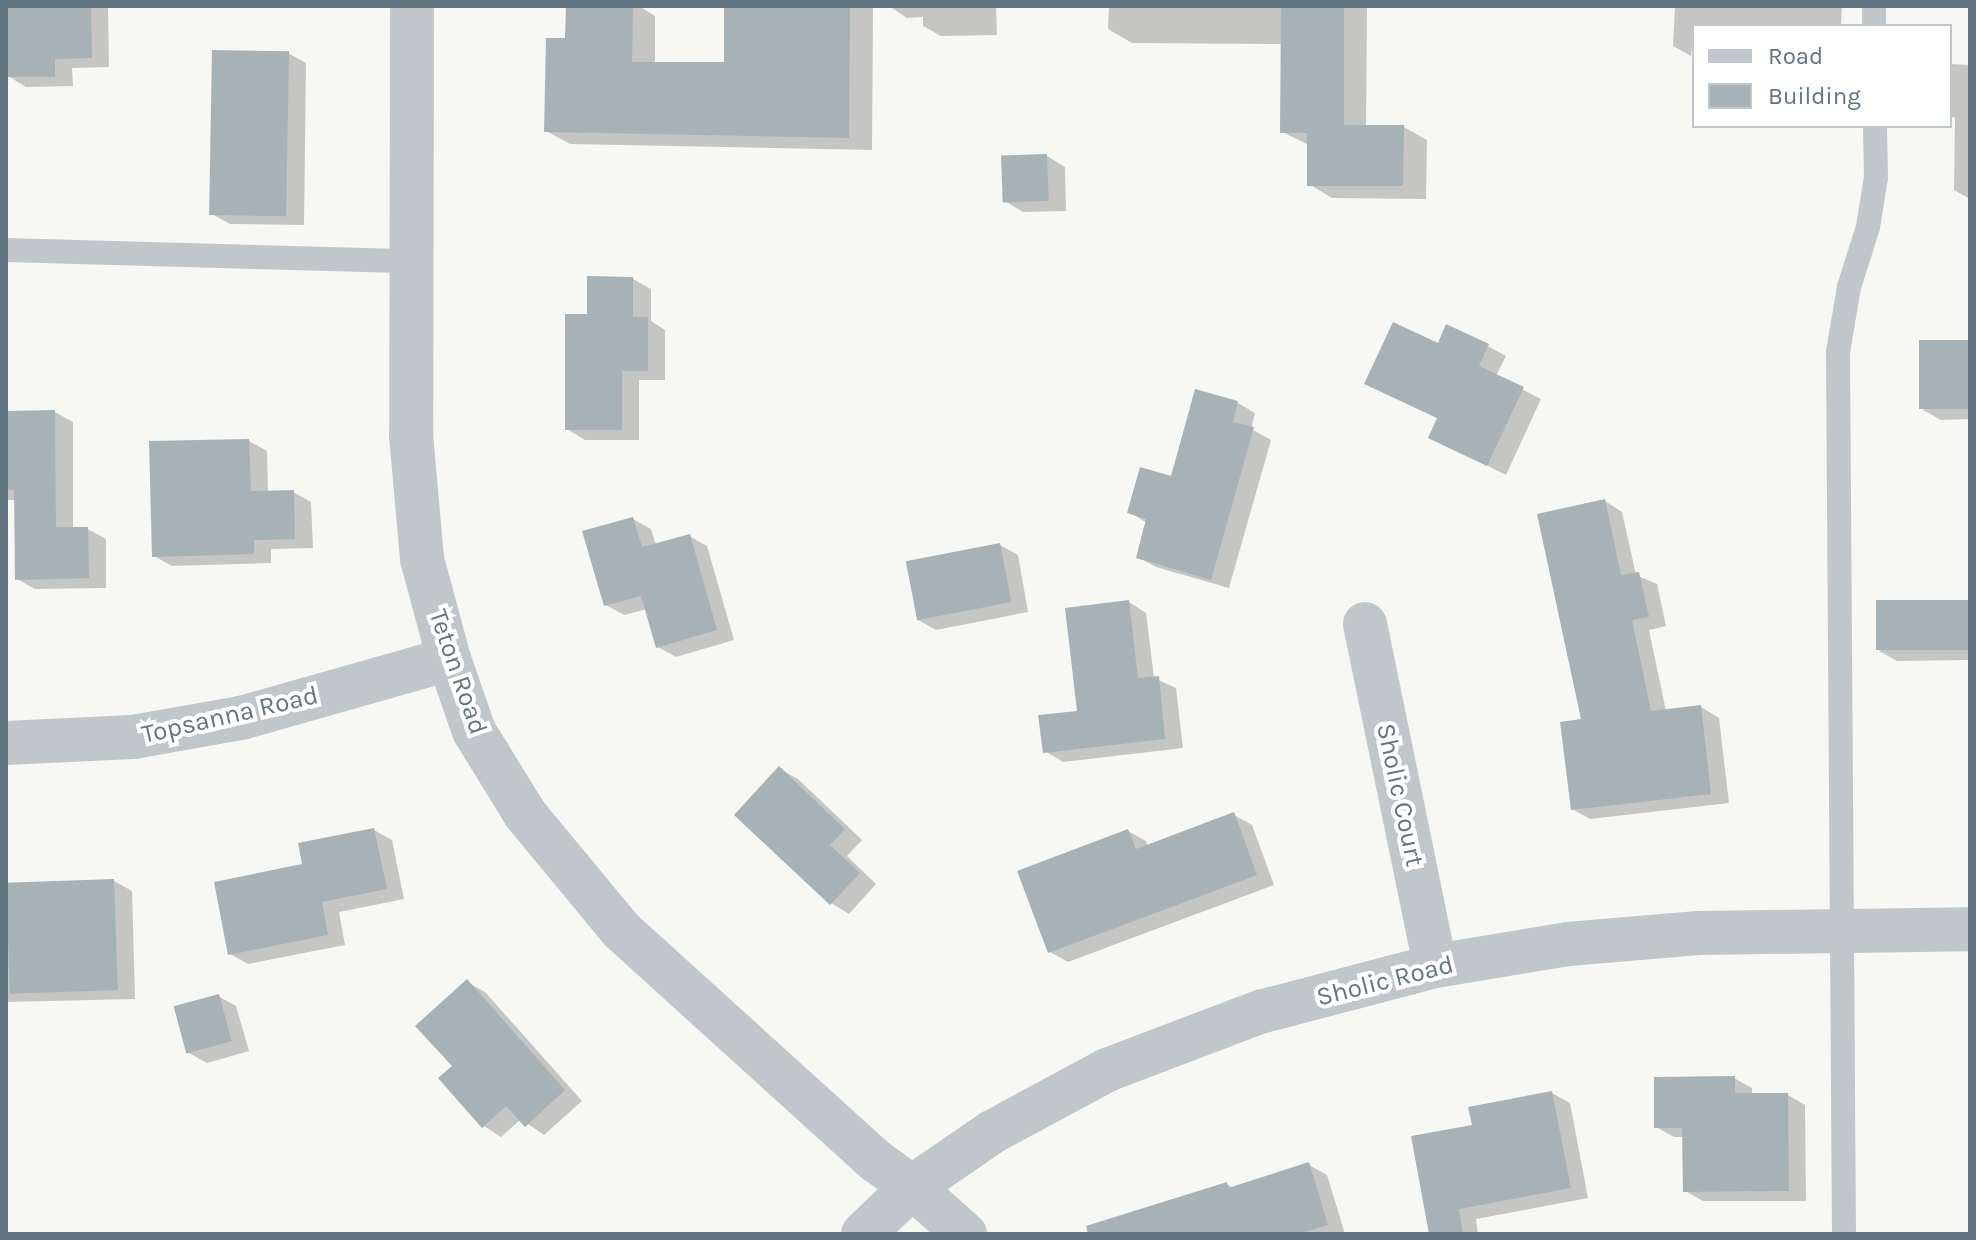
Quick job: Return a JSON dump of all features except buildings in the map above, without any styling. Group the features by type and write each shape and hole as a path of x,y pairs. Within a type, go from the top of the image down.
{"street":[{"name":"Teton Road","path":"412,6 411,435 422,559 449,659 474,731 525,814 579,883 633,941 876,1161 912,1187 965,1234"},
{"name":"Sholic Court","path":"1365,624 1435,966"},
{"name":"Topsanna Road","path":"6,743 133,737 241,718 449,659"},
{"name":"Sholic Road","path":"863,1234 912,1187 992,1132 1107,1070 1260,1012 1435,966 1568,944 1699,933 1842,928 1970,929"}],"lane":[{"path":"1844,1234 1838,352 1849,287 1868,227 1876,177 1875,128"},
{"path":"6,250 412,261"}]}
